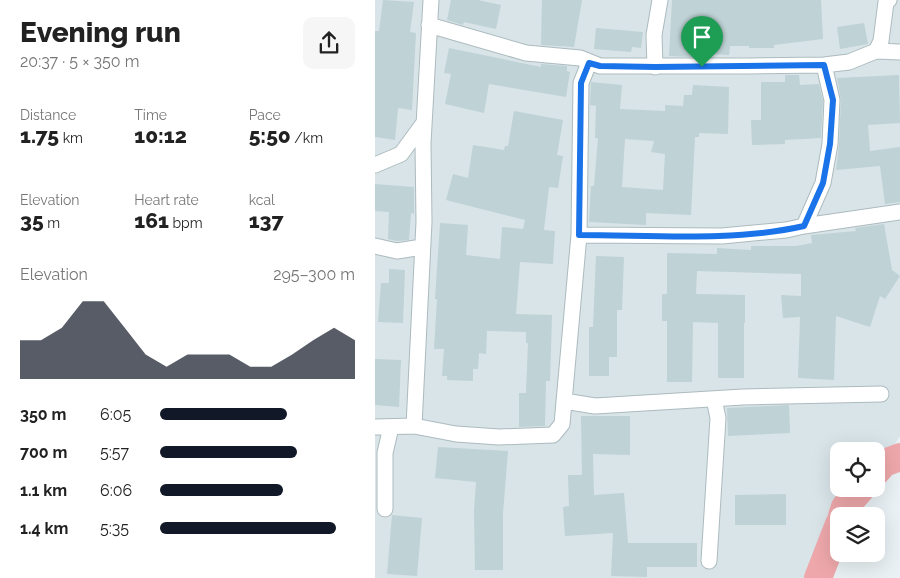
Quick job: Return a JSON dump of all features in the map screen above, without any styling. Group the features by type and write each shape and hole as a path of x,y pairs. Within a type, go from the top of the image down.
{"street":[{"path":"414,426 422,247 424,122 431,0"},
{"path":"655,67 654,35 660,0"},
{"path":"876,51 881,41 886,2 889,0"},
{"path":"429,25 526,53 580,58 600,66 824,65 849,62 876,51 900,52"},
{"path":"375,427 414,426 456,434 499,437 553,435 562,424 579,235 581,83 589,63"},
{"path":"804,226 823,183 830,144 833,100 824,65"},
{"path":"375,165 401,154 424,122"},
{"path":"579,235 722,236 786,230 900,212"},
{"path":"375,246 397,251 422,247"},
{"path":"564,401 595,406 714,399 881,394"},
{"path":"709,561 718,418 714,399"},
{"path":"385,509 385,453 391,427"}],"shaded area":[{"path":"375,0 900,0 900,436 885,459 885,442 830,442 830,497 861,497 854,507 830,507 830,544 807,578 375,578"}],"building":[{"path":"383,0 414,2 410,32 416,33 412,110 398,108 395,140 375,137 375,31 379,31"},
{"path":"451,0 478,0 501,5 496,29 464,22 463,25 447,20"},
{"path":"542,0 582,0 574,47 541,45"},
{"path":"672,0 821,0 823,39 774,45 774,48 730,46 729,55 694,53 694,57 669,56"},
{"path":"864,23 868,44 840,49 837,27"},
{"path":"596,28 643,32 641,48 632,47 631,52 594,49"},
{"path":"449,48 541,67 541,64 567,66 567,71 570,72 566,97 489,84 484,113 445,104 451,74 444,73"},
{"path":"785,75 799,75 800,85 819,84 823,101 821,138 785,140 785,144 752,145 751,120 761,120 761,82 785,82"},
{"path":"899,75 900,123 868,125 870,151 900,147 900,202 885,204 880,166 836,170 841,100 837,78"},
{"path":"591,82 622,85 620,109 665,111 665,105 683,106 684,95 692,95 693,85 729,87 728,134 699,133 699,137 695,137 691,215 646,213 646,225 589,222 591,186 594,186 598,138 595,138 596,106 590,105","holes":["625,139 654,141 651,152 665,154 663,190 622,187"]},
{"path":"514,111 563,120 557,155 563,156 558,188 549,187 544,230 555,231 553,264 520,262 516,314 552,315 550,381 546,381 545,426 519,427 519,393 526,393 528,343 526,343 526,332 487,331 486,354 479,353 478,369 473,369 473,381 447,380 447,376 442,376 444,349 434,349 440,223 468,225 466,255 500,259 502,227 523,229 525,220 446,200 453,174 468,178 473,145 504,150 505,146 508,146"},
{"path":"375,184 414,187 414,214 411,213 409,240 397,241 388,239 389,212 375,211"},
{"path":"884,224 892,270 900,276 885,299 880,296 870,327 836,316 834,380 798,378 800,317 783,318 781,295 801,296 801,274 697,271 696,294 745,295 744,378 718,378 718,323 693,322 692,382 667,382 667,321 662,321 662,294 667,294 667,253 717,254 717,248 751,250 751,246 796,246 812,243 811,235 856,231 855,228"},
{"path":"596,256 624,257 622,310 617,310 617,357 609,357 609,376 589,376 589,327 593,327"},
{"path":"389,269 405,270 403,323 378,322 381,283 389,283"},
{"path":"375,359 401,360 399,407 375,405"},
{"path":"789,405 790,433 728,436 727,408"},
{"path":"581,416 630,416 630,455 593,454 594,495 624,493 628,543 697,543 697,567 647,567 647,577 611,576 613,533 565,536 563,507 569,506 568,475 582,475"},
{"path":"438,447 508,451 503,513 503,570 475,570 474,511 476,482 435,478"},
{"path":"786,494 786,525 735,525 735,495"},
{"path":"392,515 422,518 417,576 387,574"}],"waterway":[{"path":"885,463 900,457"},
{"path":"845,507 854,497"},
{"path":"818,578 830,547"}],"route":[{"path":"589,63 600,66 702,67 824,65 833,100 830,144 823,183 804,226 786,230 722,236 579,235 581,83 589,63"}]}
